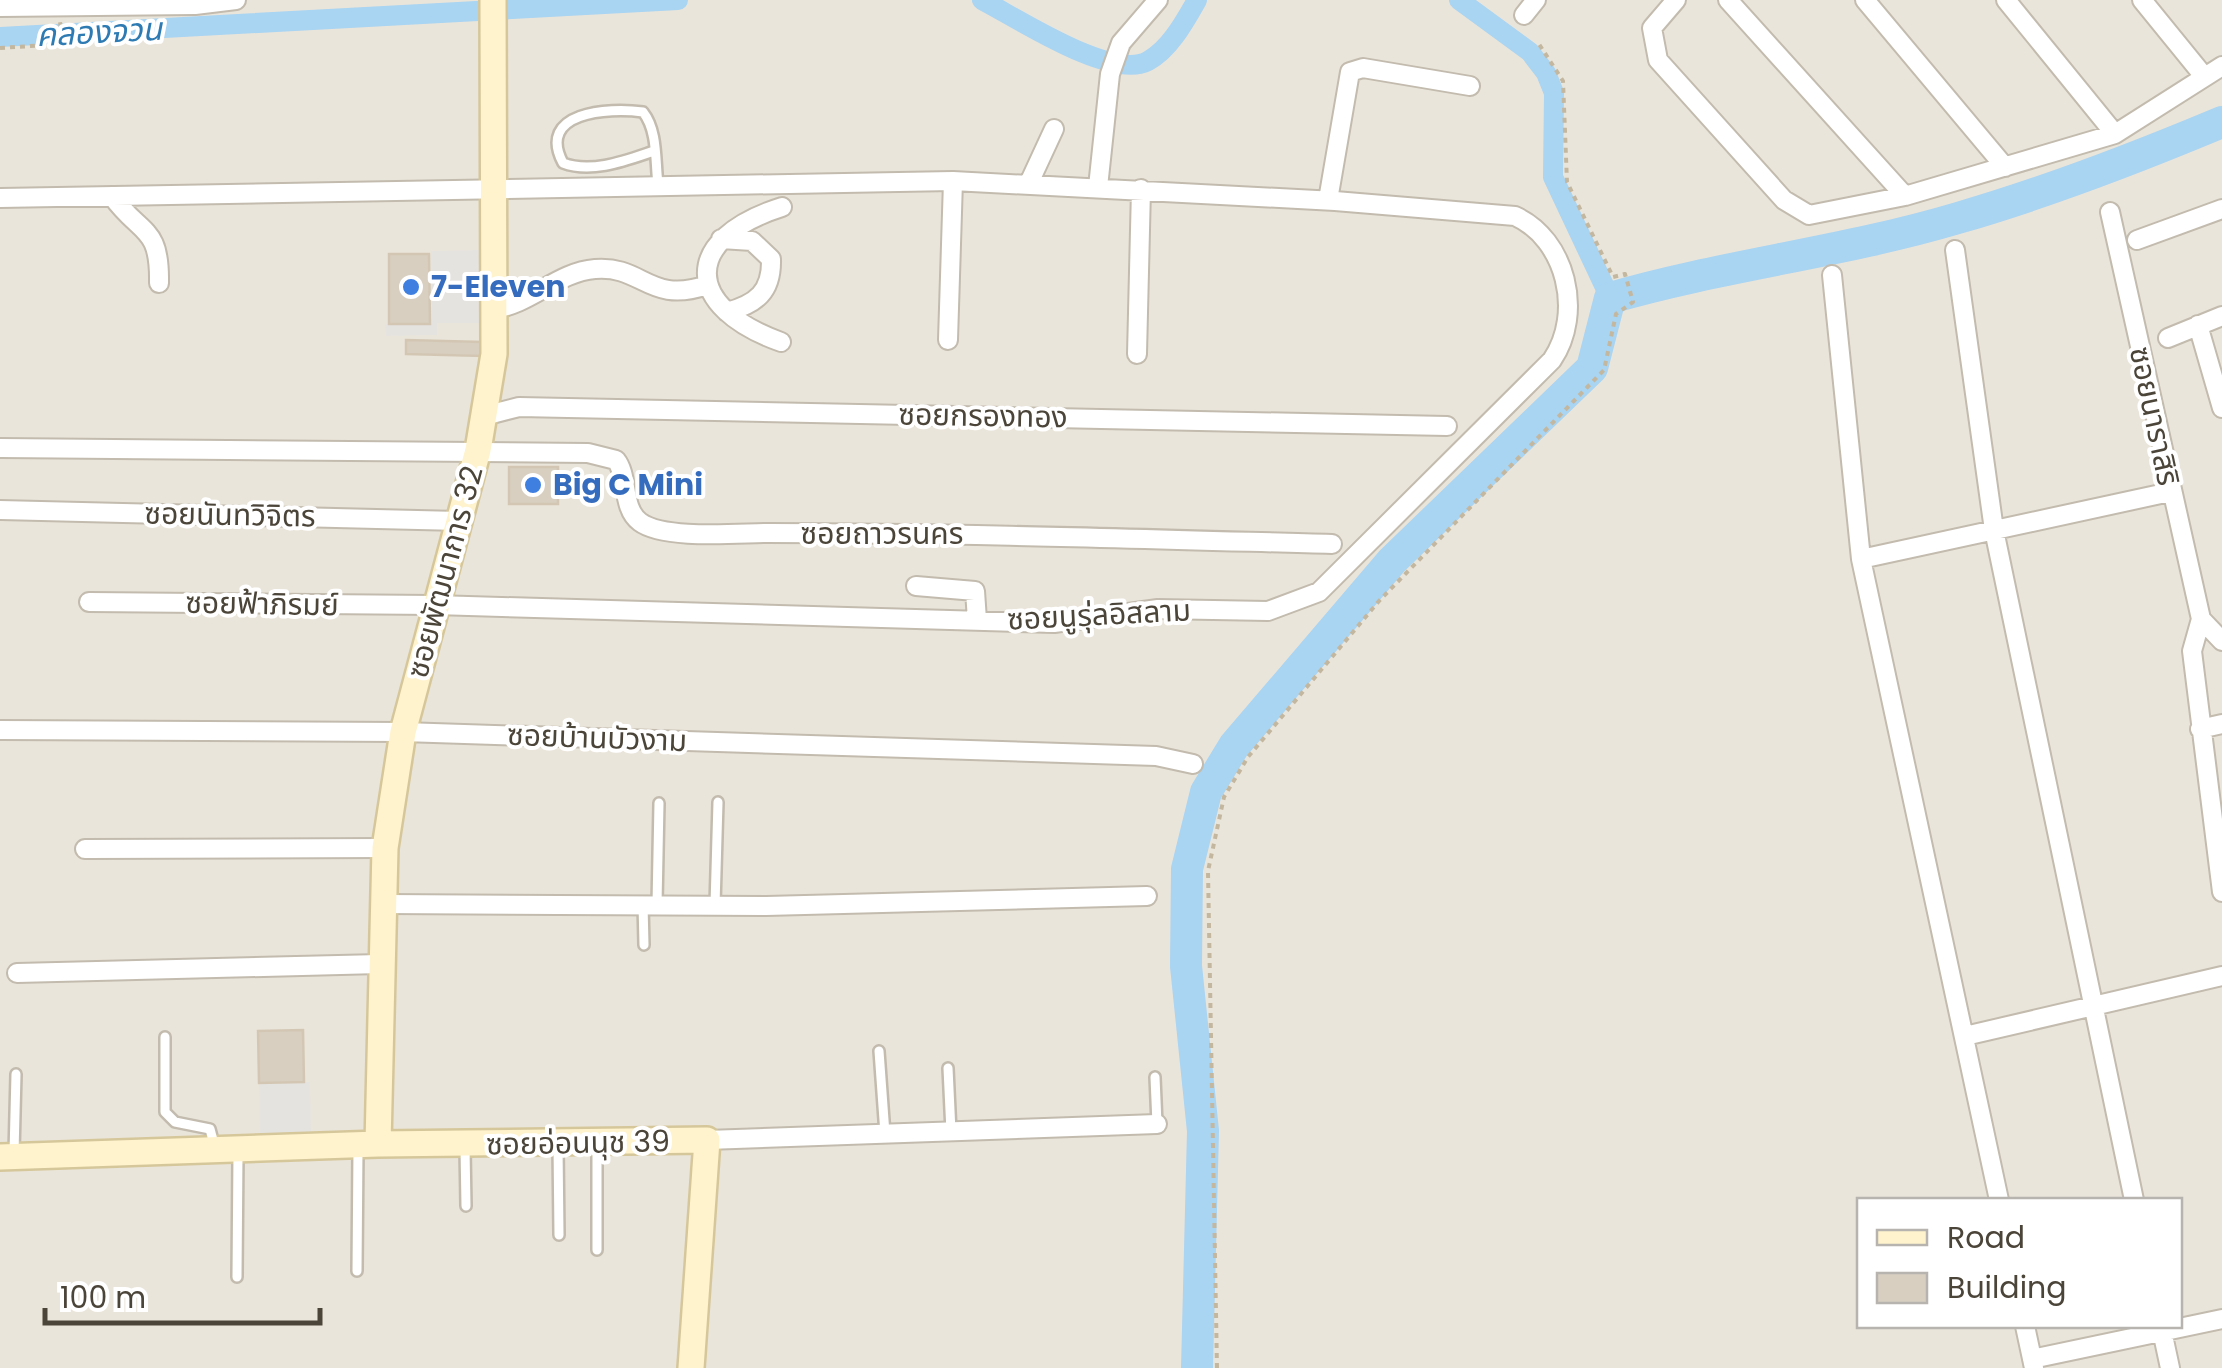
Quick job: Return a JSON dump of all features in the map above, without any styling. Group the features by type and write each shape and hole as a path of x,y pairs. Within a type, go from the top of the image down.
{"street":[{"path":"0,7 195,5 236,0"},
{"name":"ซอยพัฒนาการ 32","path":"368,1144 385,848 403,732 478,450 491,386 494,0"},
{"path":"1098,187 1110,74 1118,49 1158,0"},
{"path":"1676,0 1652,28 1652,47 1671,74 1799,211 1818,216 1905,196 2115,134 2202,75 2222,66"},
{"path":"1728,0 1905,196"},
{"path":"1864,0 2005,167"},
{"path":"2006,0 2115,134"},
{"path":"2142,0 2202,75"},
{"path":"0,198 495,186 953,181 1328,200 1350,72 1363,68 1470,86"},
{"path":"1029,183 1054,129"},
{"path":"948,340 953,181"},
{"path":"1138,354 1142,189"},
{"path":"112,196 126,215 150,232 156,245 159,284"},
{"name":"ซอยนูรุ่ลอิสลาม","path":"435,605 1054,623 1158,609 1268,612 1319,592 1552,360 1564,342 1571,314 1566,282 1530,223 1515,216 1328,200"},
{"path":"781,342 742,327 707,285 708,262 721,239 749,217 782,207"},
{"path":"2137,240 2222,209"},
{"name":"ซอยนาราสิริ","path":"2110,212 2201,619 2192,650 2222,892"},
{"path":"721,239 752,241 771,259 770,280 760,298 727,312"},
{"path":"1955,250 1994,530 2134,1198"},
{"path":"493,309 513,307 589,269 608,268 671,294 707,285"},
{"path":"1832,275 1861,559 1999,1198"},
{"path":"2168,338 2222,316"},
{"path":"2198,325 2222,408"},
{"path":"491,386 519,407"},
{"name":"ซอยกรองทอง","path":"484,416 519,407 1447,426"},
{"path":"0,448 478,450"},
{"name":"ซอยถาวรนคร","path":"478,450 606,455 622,466 628,498 640,522 686,532 1332,544"},
{"path":"1861,559 2170,492"},
{"name":"ซอยนันทวิจิตร","path":"0,510 459,521"},
{"path":"916,586 975,590 976,620"},
{"name":"ซอยฟ้าภิรมย์","path":"89,602 435,605"},
{"name":"ซอยนาราสิริ","path":"2201,619 2222,641"},
{"path":"2200,729 2222,724"},
{"name":"ซอยบ้านบัวงาม","path":"0,730 403,732 1156,756 1193,764"},
{"path":"85,848 385,848"},
{"path":"384,904 715,905 1147,896"},
{"path":"17,972 380,964"},
{"path":"1965,1036 2222,976"},
{"name":"ซอยอ่อนนุช 39","path":"7,1156 368,1144 707,1140 1156,1124"},
{"path":"691,1368 707,1140"},
{"path":"2182,1326 2222,1319"},
{"path":"2025,1328 2033,1363 2162,1329 2170,1368"}],"lane":[{"path":"654,151 622,161 574,167 564,164 556,151 557,136 562,124 576,117 605,111 643,112 651,122 658,184"},
{"path":"715,905 718,802"},
{"path":"644,946 659,803"},
{"path":"165,1037 164,1112 175,1122 210,1129 227,1151 237,1277"},
{"path":"879,1051 885,1134"},
{"path":"948,1068 951,1132"},
{"path":"7,1156 16,1074"},
{"path":"1156,1077 1156,1124"},
{"path":"596,1250 597,1142"},
{"path":"558,1143 560,1235"},
{"path":"358,1272 368,1144"},
{"path":"465,1145 466,1206"}],"path":[{"path":"1217,1368 1208,871 1224,797 1248,757 1379,601 1604,370 1616,314 1633,302 1626,274 1613,277 1567,182 1563,81 1537,40"},
{"path":"0,48 63,44"}],"shaded area":[{"path":"0,0 2222,0 2222,1368 0,1368"},
{"path":"482,250 483,323 437,323 437,335 386,336 385,324 432,323 431,251"},
{"path":"310,1082 311,1135 260,1136 259,1083"}],"building":[{"path":"389,254 429,254 430,324 389,324"},
{"path":"406,340 483,342 483,356 406,354"},
{"name":"Big C Mini","path":"509,467 558,467 558,504 509,504"},
{"path":"303,1030 304,1082 259,1083 258,1031"}],"waterway":[{"name":"คลองจวน","path":"0,37 678,0"},
{"name":"คลองจวน","path":"982,0 1065,45 1132,65 1148,61 1163,49 1197,0"},
{"name":"คลองจวน","path":"1459,0 1530,52 1546,73 1554,93 1553,177 1610,298"},
{"path":"1197,1368 1203,1131 1186,966 1187,869 1206,792 1234,746 1392,561 1592,368 1610,298 1958,218 2092,174 2222,122"}],"place":[{"name":"7-Eleven","path":"411,287"},
{"name":"Big C Mini","path":"533,485"}]}
